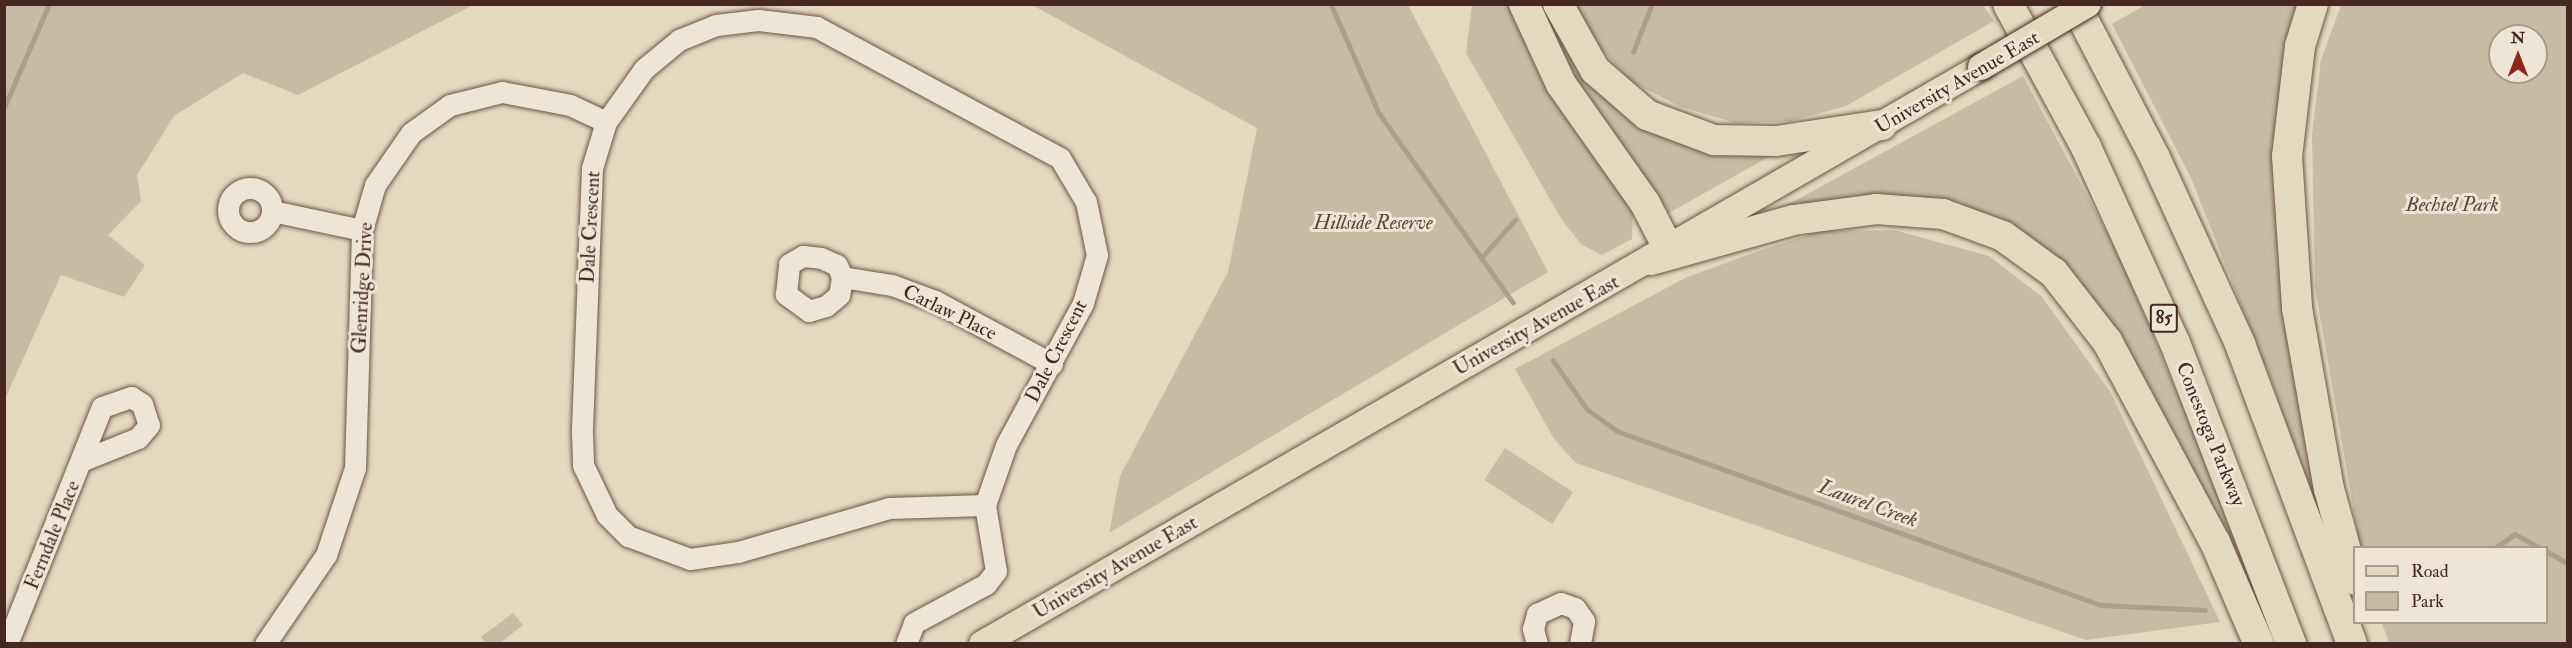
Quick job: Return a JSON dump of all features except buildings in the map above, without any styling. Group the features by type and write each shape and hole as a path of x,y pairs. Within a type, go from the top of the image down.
{"highway":[{"path":"1524,4 1561,84 1645,203 1660,255 1793,220 1876,209 1943,214 2003,236 2054,273 2107,341 2215,542 2259,644"},
{"path":"1558,4 1594,70 1647,115 1714,140 1776,141 1882,125"},
{"name":"Conestoga Parkway","path":"2008,4 2086,147 2175,343 2291,644"},
{"path":"2075,4 2155,158 2240,344 2352,644"},
{"path":"2313,4 2300,46 2287,156 2297,308 2329,489 2353,573"},
{"path":"2367,624 2372,644"}],"main road":[{"name":"University Avenue East","path":"982,644 1660,255 2088,4"}],"street":[{"name":"Dale Crescent","path":"906,644 914,623 986,584 996,571 985,505 1006,445 1052,364 1083,303 1097,255 1086,202 1060,158 960,102 817,27 758,20 716,25 679,40 644,69 606,122 592,168 582,433 583,465 607,515 628,536 690,559 738,552 889,508 985,505"},
{"name":"Glenridge Drive","path":"265,644 326,555 355,468 362,230 375,185 411,133 450,105 502,92 570,105 606,122"},
{"path":"272,211 362,230"},
{"name":"Carlaw Place","path":"842,277 892,285 935,301 1052,364"},
{"name":"Ferndale Place","path":"7,644 83,459"},
{"path":"1538,644 1533,629 1537,615 1561,603 1575,608 1584,621 1580,644"}],"green space":[{"path":"1982,4 1994,21 1846,106 1792,121 1736,123 1681,107 1630,81 1592,39 1577,5"},
{"path":"4,5 473,5 298,95 243,73 174,116 137,175 141,201 108,235 145,265 124,297 61,275 5,399"},
{"name":"Hillside Reserve","path":"1032,5 1408,5 1548,272 1109,533 1120,476 1228,272 1257,128"},
{"path":"1472,5 1511,5 1533,61 1633,208 1632,239 1602,255 1581,244 1562,220 1466,53"},
{"path":"1533,5 1545,5 1600,87 1779,151 1669,213 1581,90"},
{"path":"2145,5 2307,5 2282,140 2331,524 2321,527 2273,385 2191,178 2112,24"},
{"name":"Bechtel Park","path":"2341,5 2567,5 2567,643 2389,643 2382,624 2548,624 2548,546 2360,546 2315,287 2312,135 2321,60"},
{"path":"2023,76 2121,259 2262,596 2250,598 2169,436 1999,225 1776,211"},
{"path":"1894,230 1989,256 2042,297 2111,393 2220,622 2086,640 1576,463 1554,439 1515,369 1685,278 1755,252 1821,231"},
{"path":"1505,448 1573,492 1552,524 1484,480"},
{"path":"513,613 523,625 500,643 486,643 481,637"}],"waterway":[{"path":"4,108 49,4"},
{"path":"1331,4 1379,113 1513,302"},
{"path":"1633,52 1652,4"},
{"path":"1482,257 1515,220"},
{"name":"Laurel Creek","path":"1553,360 1587,409 1617,431 2101,605 2205,610"},
{"name":"Laurel Creek","path":"2498,546 2515,534 2536,546"},
{"name":"Laurel Creek","path":"2548,552 2568,563"}]}
